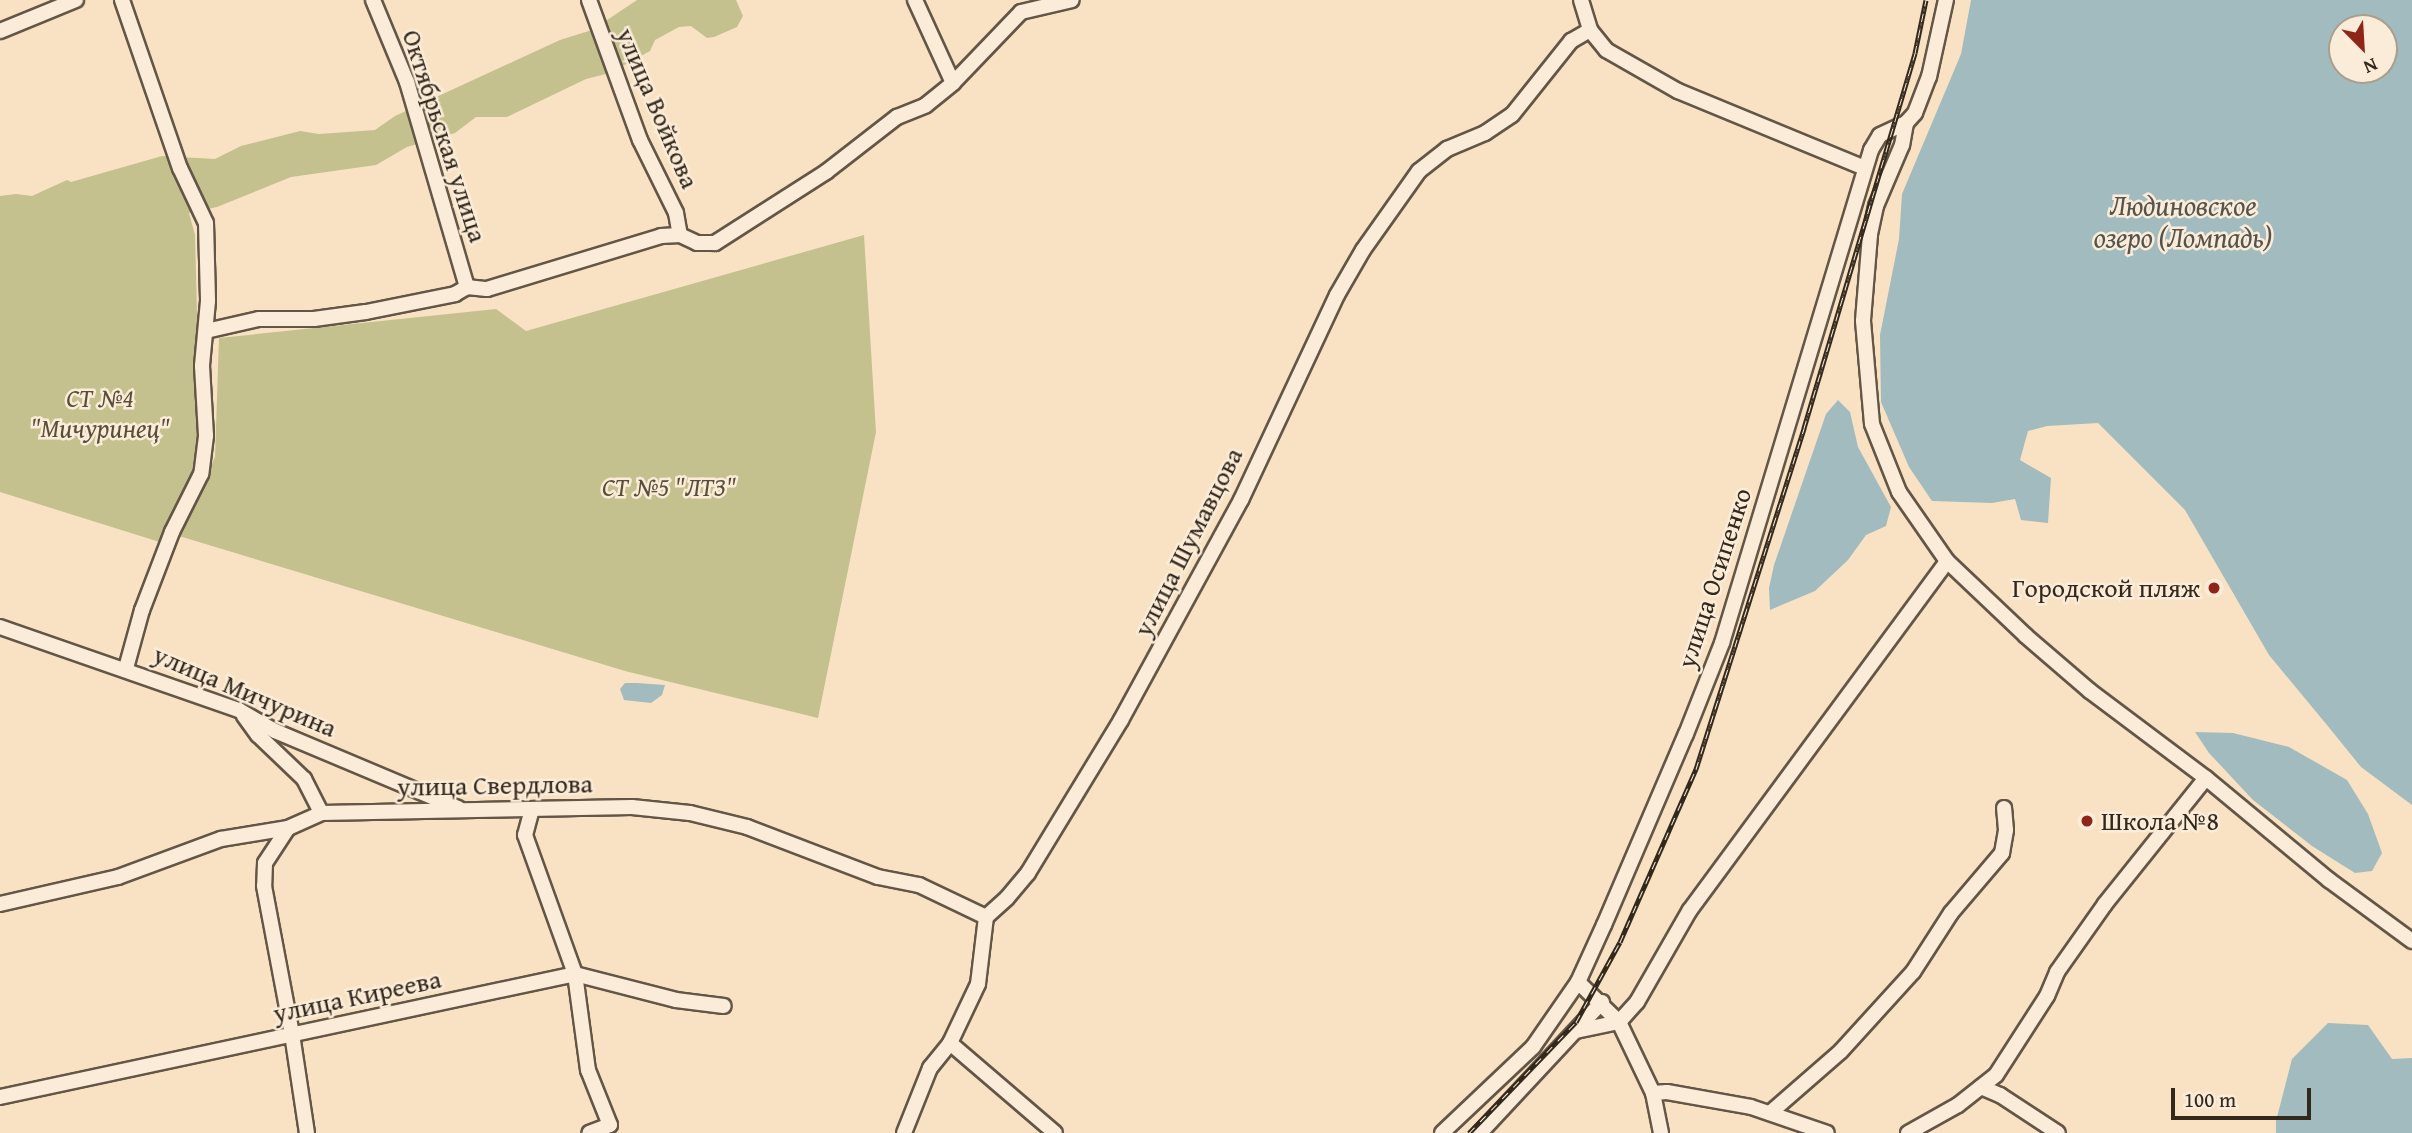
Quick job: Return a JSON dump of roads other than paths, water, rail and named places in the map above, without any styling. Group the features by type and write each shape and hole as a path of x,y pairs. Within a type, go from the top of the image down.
{"street":[{"path":"0,31 76,0"},
{"path":"122,0 145,75 180,168 206,223 206,331 202,366 206,436 201,474 172,531 142,610 126,668"},
{"name":"Октябрьская улица","path":"373,0 407,82 467,287"},
{"name":"улица Войкова","path":"589,0 640,139 676,213 680,235"},
{"path":"915,0 953,83"},
{"path":"206,331 258,319 314,319 366,312 455,294 467,287 487,289 661,236 680,235 697,243 715,243 826,172 897,117 926,105 953,83 1021,12 1072,0"},
{"path":"1581,0 1590,30 1606,50 1678,91 1865,168"},
{"name":"улица Осипенко","path":"1441,1133 1533,1047 1578,982 1686,734 1722,643 1865,168 1880,135 1906,123 1914,113 1929,77 1946,0"},
{"name":"улица Шумавцова","path":"986,917 1028,873 1122,720 1241,500 1337,295 1363,250 1419,172 1447,149 1485,133 1512,115 1571,41 1590,30"},
{"path":"1906,123 1902,145 1876,206 1870,235 1863,321 1872,424 1899,492 1947,561 2026,636 2090,691 2206,778 2329,880 2412,941"},
{"path":"1576,1031 1619,1022 1637,1002 1690,910 1947,561"},
{"name":"улица Мичурина","path":"0,627 126,668 239,710 275,731 466,811"},
{"path":"239,710 258,735 303,779 321,813"},
{"path":"1908,1133 1951,1110 1996,1075 2047,996 2057,972 2105,904 2206,778"},
{"name":"улица Свердлова","path":"0,904 118,877 221,839 288,828 321,813 632,807 690,813 747,827 878,877 919,884 986,917"},
{"path":"1770,1113 1841,1051 1913,972 1951,913 2002,853 2006,830 2004,808"},
{"path":"532,809 525,835 575,974 588,1070 610,1125 589,1133"},
{"path":"288,828 265,863 264,886 292,1034 307,1133"},
{"path":"904,1133 930,1068 950,1042 978,984 986,917"},
{"name":"улица Киреева","path":"0,1097 575,974 676,1000 724,1006"},
{"path":"1578,982 1602,1002 1619,1022 1653,1093 1661,1133"},
{"path":"1480,1133 1602,1002"},
{"path":"950,1042 1055,1133"},
{"path":"1981,1087 2058,1133"},
{"path":"1653,1093 1667,1092 1751,1107 1827,1133"}],"water":[{"name":"Людиновское озеро (Ломпадь)","path":"1971,0 2412,0 2412,805 2361,767 2269,655 2185,510 2098,423 2047,426 2028,431 2020,460 2051,478 2048,523 2021,520 2015,499 1992,503 1932,501 1909,467 1881,402 1880,335 1899,239 1902,194 1961,54"},
{"path":"1838,400 1850,412 1858,447 1891,507 1886,526 1866,535 1848,560 1815,591 1770,610 1769,588 1774,565 1826,414"},
{"path":"625,683 665,685 662,695 651,703 624,700 620,689"},
{"path":"2195,732 2233,733 2289,747 2347,780 2368,814 2382,853 2372,871 2355,873 2312,846 2253,800 2209,753"},
{"path":"2328,1023 2368,1025 2392,1059 2412,1058 2412,1133 2276,1133 2276,1121 2292,1059"}],"railway":[{"path":"1469,1133 1576,1022 1620,942 1696,769 1804,428 1915,53 1926,0"}],"place":[{"name":"Городской пляж","path":"2214,588"},
{"name":"Школа №8","path":"2087,821"}],"park label":[{"name":"СТ №4 \"Мичуринец\"","path":"100,413"},
{"name":"СТ №5 \"ЛТЗ\"","path":"669,487"}]}
